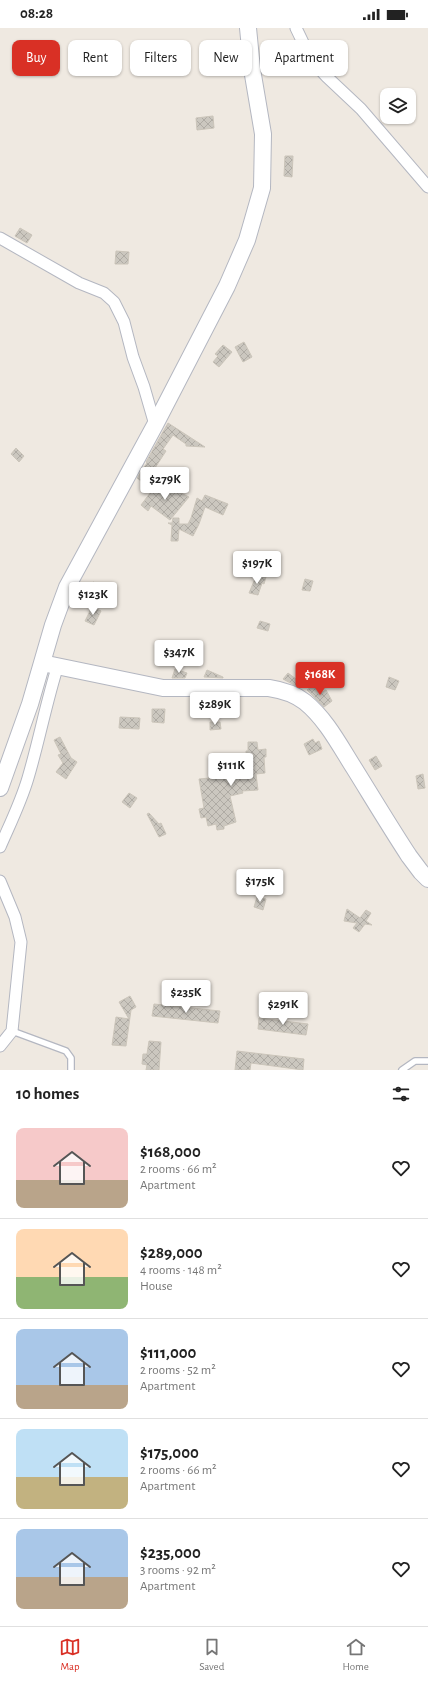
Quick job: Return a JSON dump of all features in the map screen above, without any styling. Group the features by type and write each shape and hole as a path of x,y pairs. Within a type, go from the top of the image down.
{"street":[{"path":"0,846 16,811 28,778 48,696 53,624 68,587 155,425 227,286 247,240 262,188 263,134 252,69 248,28"},
{"path":"296,28 315,64 361,109 428,187"},
{"path":"0,238 79,283 104,293 114,302 124,322 133,357 144,387 155,425"},
{"path":"0,788 30,704 50,664"},
{"path":"50,664 163,688 269,688 280,689 293,695 305,702 322,720 336,739 409,856 428,879"},
{"path":"0,881 15,917 21,942 12,1031 0,1046"}],"lane":[{"path":"12,1031 66,1051 71,1058 71,1070"},
{"path":"402,1070 415,1061 428,1061"}],"building":[{"path":"213,116 214,128 197,130 196,118"},
{"path":"285,156 293,156 292,177 284,176"},
{"path":"20,228 32,235 27,243 15,236"},
{"path":"116,251 129,252 128,264 115,264"},
{"path":"244,342 252,357 243,362 235,347"},
{"path":"223,345 232,352 219,367 213,362 218,356 215,354"},
{"path":"168,423 205,447 186,446 186,444 173,435 163,449 166,451 153,471 158,474 149,487 137,478 147,463 146,462"},
{"path":"16,448 24,456 19,462 11,454"},
{"path":"157,484 167,491 169,487 189,497 170,520 151,506 148,511 141,505"},
{"path":"205,495 228,504 223,515 205,507 193,536 179,529 178,541 171,541 172,525 168,523 172,523 173,518 179,518 179,524 188,524 197,498 202,501"},
{"path":"257,574 266,577 264,584 262,583 258,595 249,593"},
{"path":"305,579 313,581 310,591 302,590"},
{"path":"93,582 107,588 104,596 91,592"},
{"path":"92,607 101,611 94,625 85,621"},
{"path":"260,621 270,624 268,631 257,628"},
{"path":"175,669 187,673 185,678 172,678"},
{"path":"207,670 223,677 223,678 204,677"},
{"path":"288,673 300,682 296,686 283,679"},
{"path":"389,677 399,681 395,690 386,687"},
{"path":"314,685 319,694 326,690 332,701 324,707 307,690"},
{"path":"152,709 165,709 164,723 152,722"},
{"path":"120,717 140,718 139,729 119,728"},
{"path":"210,722 220,722 221,729 210,730"},
{"path":"60,737 71,758 77,762 66,779 56,772 63,763 58,755 61,754 54,740"},
{"path":"313,739 315,743 319,741 322,749 309,755 304,744"},
{"path":"248,742 257,742 258,750 266,749 266,757 264,757 265,773 256,774 258,790 242,791 243,793 230,796 236,822 224,826 224,829 217,830 216,824 208,826 206,817 201,818 199,809 204,808 199,779 220,777 219,772 232,769 231,762 247,761 246,751 248,751"},
{"path":"376,756 382,766 375,770 369,760"},
{"path":"423,774 425,788 418,789 416,776"},
{"path":"129,793 137,798 130,808 122,802"},
{"path":"149,813 159,824 161,823 166,834 159,837 147,814"},
{"path":"257,897 266,899 263,910 254,907"},
{"path":"347,909 360,918 366,910 371,913 366,921 372,925 365,924 359,932 353,928 357,923 344,921"},
{"path":"130,996 136,1007 131,1010 126,1046 112,1045 116,1017 129,1019 119,1002"},
{"path":"154,1004 220,1011 218,1023 152,1016"},
{"path":"259,1018 308,1024 306,1035 258,1029"},
{"path":"149,1041 161,1042 159,1070 146,1070 147,1065 142,1064 143,1054 147,1054"},
{"path":"237,1051 304,1059 303,1070 251,1063 250,1070 235,1070"}]}
